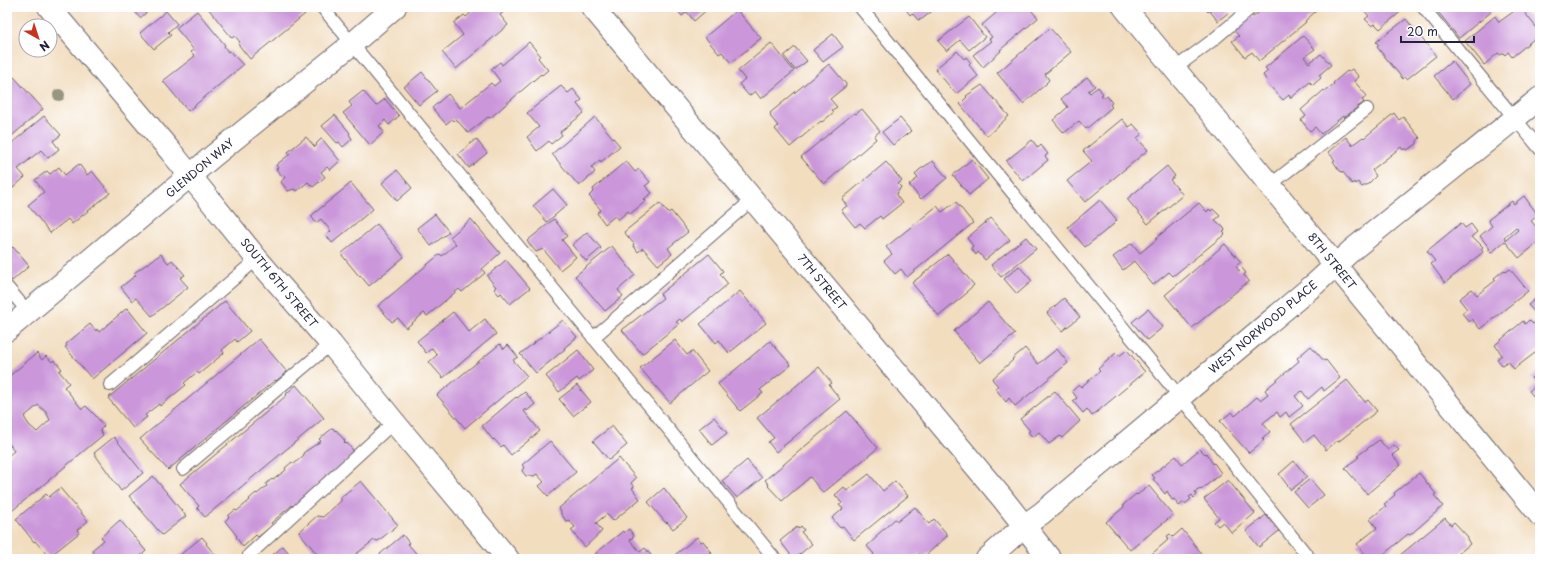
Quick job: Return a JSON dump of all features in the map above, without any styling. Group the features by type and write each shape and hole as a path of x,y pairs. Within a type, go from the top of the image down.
{"street":[{"name":"SOUTH 6TH STREET","path":"50,7 508,559"},
{"name":"GLENDON WAY","path":"7,330 190,176 352,44 394,7"},
{"name":"7TH STREET","path":"592,7 753,199 1050,559"},
{"name":"8TH STREET","path":"1124,7 1540,515"},
{"name":"WEST NORWOOD PLACE","path":"987,559 1024,526 1042,513 1316,283 1335,265 1540,98"}],"lane":[{"path":"322,7 775,559"},
{"path":"860,7 1180,397 1310,559"},
{"path":"1174,69 1213,40 1252,7"},
{"path":"1422,7 1540,149"},
{"path":"1270,185 1366,109"},
{"path":"593,338 753,199"},
{"path":"110,385 257,258"},
{"path":"7,287 28,312"},
{"path":"183,469 330,344"},
{"path":"249,555 394,422"}],"building":[{"path":"131,7 153,7 140,18"},
{"path":"207,7 242,7 243,9 248,7 250,9 252,7 299,7 305,14 250,59 238,44 240,42 235,36 232,38"},
{"path":"475,7 503,7 506,10 500,15 508,25 456,69 442,52 463,35 454,23 464,15 466,17 476,8"},
{"path":"674,7 710,7 694,21 687,12 682,16"},
{"path":"904,7 935,7 935,9 922,19 918,20 912,13 910,15"},
{"path":"1003,7 1035,7 1031,10 1038,18 1000,50 1001,51 983,67 973,55 991,41 989,39 992,37 982,25"},
{"path":"1204,7 1235,7 1218,21 1209,10 1208,12"},
{"path":"1266,7 1313,7 1316,11 1305,21 1306,22 1259,61 1252,52 1245,57 1232,41 1239,36 1231,27 1249,12 1253,17"},
{"path":"1361,7 1402,7 1404,9 1380,29 1375,24 1372,26 1365,19 1369,16"},
{"path":"1434,7 1487,7 1491,12 1459,38"},
{"path":"1520,7 1540,34 1512,57 1508,52 1505,55 1503,53 1501,55 1498,53 1484,65 1465,41 1495,16 1499,22"},
{"path":"737,10 761,38 731,63 722,52 719,54 705,37"},
{"path":"166,11 177,24 168,32 171,35 154,49 140,33"},
{"path":"197,11 225,45 224,46 228,52 230,51 243,65 188,111 163,81 195,56 191,52 194,50 176,28"},
{"path":"969,17 985,37 969,50 960,40 947,51 938,41"},
{"path":"1406,19 1436,56 1407,79 1405,77 1403,79 1377,47 1379,45 1376,42"},
{"path":"1050,28 1071,52 1045,74 1049,80 1047,83 1023,104 997,73"},
{"path":"833,34 843,47 823,62 813,50"},
{"path":"1303,36 1315,49 1304,57 1309,63 1321,54 1331,65 1319,75 1321,78 1313,85 1310,82 1291,98 1289,95 1283,100 1266,82 1267,81 1263,75 1268,71 1265,68"},
{"path":"529,42 540,55 538,58 548,70 542,75 541,74 490,118 488,117 468,133 456,119 454,121 452,119 446,124 432,108 448,94 460,108 491,83 494,86 500,81 491,69 500,62 502,65"},
{"path":"771,43 794,71 761,99 755,91 749,96 739,84 745,79 738,71"},
{"path":"795,47 807,61 795,70 784,56"},
{"path":"957,51 964,59 966,57 971,63 969,65 978,76 956,94 935,69"},
{"path":"1452,61 1470,84 1453,99 1434,76"},
{"path":"829,64 846,84 846,86 830,99 837,107 832,110 834,112 790,147 775,129 778,126 770,116 770,113"},
{"path":"1352,69 1359,77 1354,81 1367,96 1362,100 1364,102 1344,118 1343,116 1321,134 1315,127 1310,131 1301,120 1306,116 1301,110 1324,90 1325,91 1334,84 1333,83 1347,71 1348,72"},
{"path":"422,72 437,91 419,105 404,87"},
{"path":"14,77 43,109 7,140 7,83"},
{"path":"1087,77 1095,86 1088,91 1090,93 1098,87 1103,94 1101,95 1104,98 1107,96 1112,103 1110,105 1112,107 1086,129 1079,121 1064,133 1053,120 1068,107 1061,99"},
{"path":"982,85 1009,116 987,136 960,104 967,97 966,96"},
{"path":"561,86 568,93 573,89 582,100 577,104 584,113 560,132 562,135 551,144 549,141 537,151 527,137 539,127 527,113"},
{"path":"363,91 376,106 385,99 399,116 389,125 385,120 379,126 384,132 370,145 343,113 352,106 349,102"},
{"path":"862,109 880,131 874,136 876,139 824,184 801,157 854,113 856,114"},
{"path":"1394,113 1399,120 1403,117 1420,138 1417,141 1417,144 1407,150 1405,148 1403,150 1401,147 1372,170 1376,176 1368,184 1362,187 1358,182 1355,184 1354,182 1352,184 1337,167 1333,161 1335,160 1328,152 1346,137 1352,145 1363,137 1364,138"},
{"path":"335,115 350,133 349,134 352,139 343,147 339,142 337,143 322,126"},
{"path":"44,116 61,135 53,141 59,149 48,158 41,150 18,169 25,177 13,188 7,180 7,147"},
{"path":"595,117 620,146 601,162 600,160 591,167 595,172 579,186 552,154"},
{"path":"900,118 911,131 893,145 882,132"},
{"path":"1122,119 1129,127 1133,124 1142,134 1137,138 1148,150 1085,202 1067,181 1092,161 1083,151"},
{"path":"306,137 315,147 321,139 323,140 340,161 330,170 327,167 321,172 325,177 313,187 308,182 297,191 294,189 288,191 281,182 285,177 284,175 282,176 276,169 278,168 276,165 290,154 288,152"},
{"path":"476,139 487,153 469,168 458,154"},
{"path":"1032,140 1038,148 1041,145 1048,154 1045,156 1048,160 1023,181 1006,161"},
{"path":"972,159 988,179 969,195 953,175"},
{"path":"626,161 635,172 639,169 650,182 645,186 652,193 644,199 646,201 630,214 628,211 618,220 615,216 605,224 597,213 601,210 589,196 594,191 593,189"},
{"path":"933,161 947,178 921,199 909,185 918,178 915,175 919,170"},
{"path":"886,162 902,181 898,184 901,187 896,195 902,203 882,219 880,216 865,228 860,223 855,227 841,210 847,206 842,199"},
{"path":"79,164 87,175 92,171 110,193 72,224 68,219 50,233 28,205 44,192 35,180 47,171 50,174 59,167 65,175"},
{"path":"1167,166 1175,176 1170,180 1183,195 1148,224 1127,199"},
{"path":"397,170 412,188 397,201 382,183"},
{"path":"351,183 373,209 332,243 326,235 331,231 321,219 316,223 311,216"},
{"path":"553,189 567,205 547,222 533,206"},
{"path":"1524,196 1538,215 1531,221 1540,231 1540,241 1519,258 1505,241 1491,253 1488,250 1490,249 1480,236 1492,226 1488,220 1512,201 1514,204","holes":["1516,227 1518,230 1506,240 1504,237"]},
{"path":"1100,200 1117,220 1085,247 1068,227"},
{"path":"956,202 973,223 907,277 901,269 895,274 884,261 892,254 886,247 937,206 942,212"},
{"path":"660,203 668,213 671,211 688,232 668,248 672,254 658,265 643,248 638,252 633,245 634,244 624,232"},
{"path":"1199,203 1207,212 1209,209 1211,211 1213,209 1220,216 1215,220 1224,228 1225,231 1223,232 1225,234 1173,276 1169,272 1153,285 1134,261 1123,270 1113,257 1132,243 1140,253"},
{"path":"435,214 449,232 431,246 417,228"},
{"path":"991,218 1010,240 985,260 978,252 976,255 971,248 973,246 967,238"},
{"path":"471,219 500,253 482,269 485,273 462,292 459,289 427,316 424,313 406,328 398,318 392,322 378,306 440,254 442,256 456,244 450,237"},
{"path":"554,219 567,236 562,240 576,257 560,270 543,249 536,252 527,241"},
{"path":"1461,223 1465,228 1471,224 1477,232 1471,237 1483,247 1481,249 1483,252 1445,283 1431,264 1435,261 1427,251"},
{"path":"377,224 404,257 369,286 341,254"},
{"path":"587,232 601,248 586,261 572,245"},
{"path":"1026,237 1036,249 1001,277 991,265"},
{"path":"1225,244 1241,262 1236,266 1239,271 1242,268 1246,273 1244,275 1249,281 1192,328 1165,295"},
{"path":"612,246 635,275 618,290 623,296 605,311 575,276"},
{"path":"13,247 29,266 12,281 7,275 7,253"},
{"path":"161,254 168,263 172,260 185,275 180,278 188,287 152,316 136,298 132,301 121,287 136,275 134,273"},
{"path":"709,254 723,271 720,274 728,284 682,322 680,319 676,322 679,324 642,354 622,330 663,298 660,294"},
{"path":"948,254 974,285 966,292 967,293 939,316 912,283"},
{"path":"506,260 530,288 510,304 501,293 499,295 494,289 496,287 487,276"},
{"path":"1019,266 1032,281 1017,294 1004,279"},
{"path":"1510,269 1528,291 1480,329 1472,319 1469,322 1462,313 1467,309 1459,299 1472,289 1477,295 1496,280 1494,278 1504,270 1506,272"},
{"path":"740,291 766,323 729,353 719,340 716,343 700,324"},
{"path":"1540,295 1540,349 1514,369 1508,361 1502,365 1497,359 1502,355 1495,345 1523,321 1525,324 1529,320 1533,324 1538,320 1537,319 1539,317 1528,305"},
{"path":"1064,298 1080,317 1062,331 1047,313"},
{"path":"225,301 250,331 237,342 235,339 222,350 224,353 199,374 197,372 184,383 186,385 160,406 159,404 145,415 147,417 133,428 108,398"},
{"path":"988,302 1015,334 980,363 954,331"},
{"path":"127,308 147,333 92,379 65,347 67,346 66,344 90,324 96,331 97,329 99,332"},
{"path":"1148,309 1163,327 1147,340 1132,322"},
{"path":"453,312 469,332 485,319 496,334 443,378 429,362 437,355 432,348 426,353 417,341"},
{"path":"563,320 577,337 536,373 520,354"},
{"path":"259,339 287,372 276,381 275,380 168,470 140,439"},
{"path":"675,340 687,355 692,351 708,371 670,403 640,368"},
{"path":"770,341 791,365 760,390 763,393 740,411 718,384"},
{"path":"500,344 504,349 508,345 518,357 513,360 527,376 465,428 437,395"},
{"path":"1311,346 1324,361 1326,360 1340,378 1324,391 1322,387 1308,399 1302,391 1295,396 1303,406 1289,417 1286,412 1280,417 1277,412 1263,423 1270,432 1262,438 1264,440 1249,453 1220,421 1232,412 1235,416 1257,397 1260,400 1268,394 1265,390 1299,361 1297,358"},
{"path":"1025,348 1038,364 1057,349 1068,363 1015,406 1009,398 1006,402 995,388 998,386 992,379"},
{"path":"578,350 593,370 579,381 577,378 559,392 546,376"},
{"path":"1127,350 1145,372 1092,416 1087,409 1083,413 1073,401 1077,398 1072,391 1079,385 1081,387 1100,371 1098,369 1116,353 1119,356"},
{"path":"37,353 42,360 46,356 52,362 54,360 62,369 59,371 69,383 64,387 82,409 86,406 104,426 100,430 103,435 7,515 7,457 14,451 7,440 7,378","holes":["38,405 46,412 50,420 37,432 29,425 24,417"]},
{"path":"819,367 832,383 829,385 840,399 776,452 768,442 774,438 757,418"},
{"path":"1540,371 1540,404 1529,391 1537,384 1531,378"},
{"path":"1347,380 1365,402 1368,400 1377,411 1326,450 1314,435 1305,442 1291,424"},
{"path":"296,385 324,418 205,517 197,508 199,506 180,484 287,395 286,394"},
{"path":"577,385 591,402 573,416 559,399"},
{"path":"1055,391 1080,421 1062,438 1060,436 1049,444 1039,432 1033,437 1020,419"},
{"path":"525,392 535,404 527,411 526,409 524,411 540,431 511,455 503,445 501,447 494,439 493,440 482,426 516,397 517,398"},
{"path":"847,411 878,448 823,493 810,477 782,501 768,486 769,485 765,480"},
{"path":"714,417 727,433 712,445 699,429"},
{"path":"612,426 627,445 609,460 593,441"},
{"path":"333,428 356,454 308,493 309,494 294,507 292,505 271,523 273,525 258,537 256,535 243,547 236,537 237,536 225,521 229,517 228,516 235,510 237,511 256,493 257,494 267,486 266,484 286,470 285,468 292,462 294,464 304,455 303,453 321,441 319,439"},
{"path":"114,437 143,473 121,491 94,453"},
{"path":"1379,440 1388,450 1394,445 1399,450 1392,455 1401,465 1367,494 1345,468 1359,457 1357,456"},
{"path":"550,441 576,472 548,496 539,486 544,482 537,474 532,477 530,475 526,476 522,471 524,467 522,465"},
{"path":"1200,449 1205,454 1206,453 1221,473 1201,490 1200,489 1195,492 1197,495 1194,498 1192,495 1189,497 1191,499 1185,504 1184,502 1179,506 1174,499 1172,500 1167,491 1165,494 1153,479 1155,478 1152,475 1176,456 1182,464"},
{"path":"619,458 636,478 631,483 634,487 632,488 640,499 613,521 607,514 596,523 602,531 585,547 571,530 575,527 569,520 566,521 559,508"},
{"path":"747,460 762,478 737,498 722,481"},
{"path":"1294,461 1307,477 1291,490 1279,474"},
{"path":"1419,473 1436,494 1434,495 1443,506 1410,535 1408,534 1378,559 1369,559 1357,544 1377,528 1370,519 1386,506 1384,504 1395,495 1394,493"},
{"path":"869,474 883,491 895,481 908,496 854,540 843,526 840,528 832,518 843,509 839,505 842,503 835,495 844,487 847,491"},
{"path":"153,476 186,516 162,535 129,496"},
{"path":"1310,479 1324,495 1308,508 1294,492"},
{"path":"1228,480 1255,513 1232,533 1223,522 1218,526 1214,522 1219,518 1204,499"},
{"path":"361,481 398,525 378,541 374,540 355,555 355,559 321,559 299,532 317,516 323,517 341,501 341,497"},
{"path":"1149,486 1173,515 1130,550 1106,522 1124,507 1123,505 1136,494 1137,495"},
{"path":"60,488 88,521 77,530 79,533 49,557 35,541 34,542 16,519 46,494 49,497"},
{"path":"664,488 687,518 673,529 648,502"},
{"path":"915,507 929,524 934,519 947,534 947,536 923,558 919,554 913,559 871,559 870,558 874,554 867,546 895,519 898,521"},
{"path":"1266,515 1279,531 1259,547 1246,531"},
{"path":"1445,518 1451,525 1454,522 1468,537 1467,539 1470,544 1452,559 1402,559 1399,556"},
{"path":"120,520 146,551 137,559 86,559 94,553 92,550 104,540 101,537"},
{"path":"801,526 804,530 801,532 812,544 794,559 780,541 797,527 798,529"},
{"path":"629,529 634,536 630,540 640,552 645,548 654,559 599,559 595,554 623,531 624,533"},
{"path":"1182,529 1206,559 1146,559 1169,539 1167,536 1170,534 1173,537"},
{"path":"403,535 409,543 408,544 421,559 374,559"},
{"path":"202,537 219,559 175,559"},
{"path":"697,537 701,542 703,541 712,553 710,554 714,559 670,559"},
{"path":"283,546 294,559 268,559"}]}
